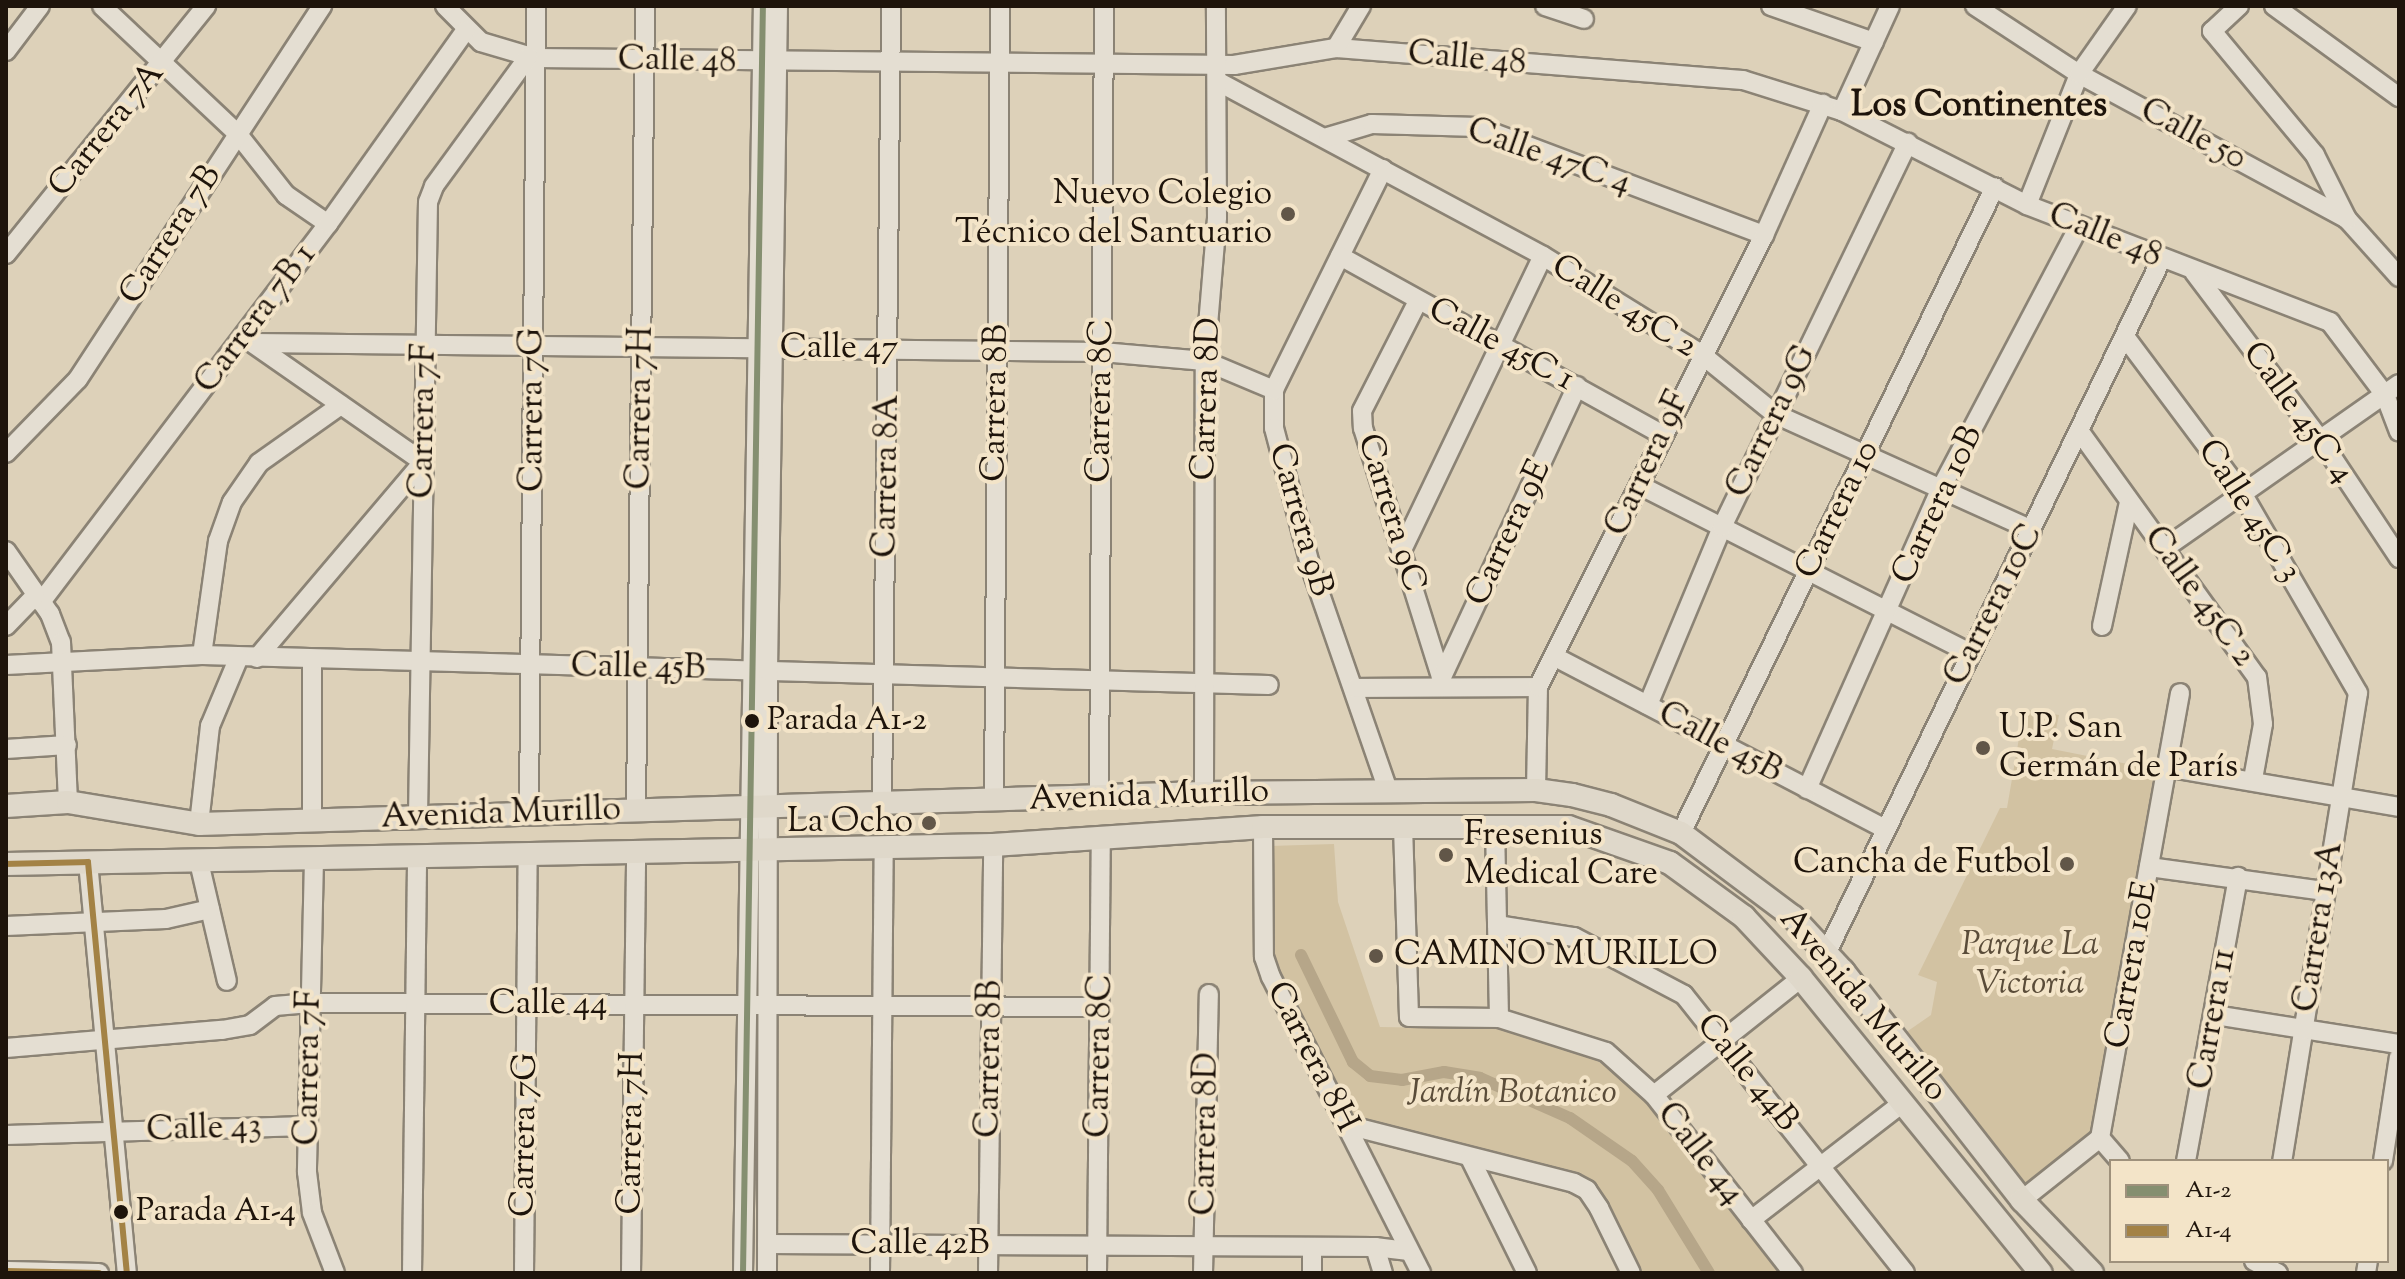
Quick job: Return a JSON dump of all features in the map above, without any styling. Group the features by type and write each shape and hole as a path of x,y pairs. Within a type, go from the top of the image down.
{"main road":[{"name":"Avenida Murillo","path":"6,806 68,802 199,824 759,805 1388,790 1536,790 1611,805 1681,833 1764,891 1827,952 2022,1200 2092,1273"},
{"name":"Avenida Murillo","path":"6,864 993,845 1263,827 1568,827 1670,863 1744,917 1801,978 2041,1273"}],"street":[{"path":"6,51 40,6"},
{"path":"102,6 237,133 286,195 328,224"},
{"name":"Carrera 7A","path":"6,254 206,6"},
{"name":"Carrera 7B","path":"6,453 78,379 322,6"},
{"name":"Calle 48","path":"445,6 465,31 502,52 531,58 1103,65 1217,73 1336,48 1743,80 1842,111 2027,205 2330,322 2392,390 2399,431"},
{"name":"Carrera 7G","path":"529,813 534,342 531,58 536,6"},
{"name":"Carrera 7H","path":"636,810 645,6"},
{"path":"763,6 770,62 769,349 759,670 758,1004 767,1273"},
{"path":"770,62 778,6"},
{"name":"Carrera 8A","path":"882,803 890,349 891,6"},
{"name":"Carrera 8B","path":"994,800 1000,6"},
{"name":"Carrera 8C","path":"1099,797 1104,6"},
{"name":"Carrera 8D","path":"1204,793 1205,361 1217,217 1216,6"},
{"path":"1336,48 1361,6"},
{"path":"1545,6 1584,19"},
{"path":"1771,6 1874,42"},
{"path":"1842,111 1890,6"},
{"name":"Calle 50","path":"1975,6 2079,74 2347,219 2396,268"},
{"path":"2027,205 2079,74 2127,6"},
{"path":"2239,6 2212,31 2315,155 2347,219"},
{"path":"2274,6 2399,97"},
{"name":"Carrera 7B 1","path":"6,626 38,599 248,339 465,31"},
{"name":"Carrera 7F","path":"418,817 428,202 434,186 531,58"},
{"name":"Calle 45C 2","path":"1217,73 1383,169 1543,256 1701,354 1775,414 1939,492 2032,530"},
{"name":"Carrera 9F","path":"1536,790 1538,687 1701,354 1764,235 1823,104"},
{"name":"Calle 47C 4","path":"1328,137 1372,124 1478,127 1764,235"},
{"name":"Carrera 9G","path":"1648,705 1722,527 1908,143"},
{"path":"1274,390 1383,169"},
{"name":"Carrera 10","path":"1681,833 1995,187"},
{"name":"Carrera 10B","path":"1807,789 1889,612 1939,492 2079,226"},
{"name":"Calle 45C 1","path":"1340,256 1500,348 1577,386 1661,434"},
{"path":"1401,552 1543,256"},
{"name":"Carrera 10C","path":"1827,952 1968,652 2032,530 2162,258"},
{"name":"Calle 45C 4","path":"2194,272 2320,439 2399,558"},
{"name":"Carrera 9C","path":"1418,301 1362,411 1363,428 1443,683"},
{"name":"Calle 45C 3","path":"2126,338 2242,493 2358,693"},
{"path":"199,824 210,726 248,658 293,618 423,462 248,339"},
{"name":"Calle 47","path":"248,339 1102,352 1205,361 1274,390"},
{"name":"Carrera 9E","path":"1443,683 1577,386"},
{"name":"Carrera 9B","path":"1274,390 1279,462 1388,790"},
{"path":"2165,548 2392,390"},
{"path":"202,655 218,541 232,502 259,463 341,405"},
{"name":"Calle 45C 2","path":"2080,432 2257,677 2263,724 2253,779"},
{"path":"1639,485 1968,652"},
{"path":"2102,626 2129,502"},
{"path":"6,551 56,626 63,662 68,802"},
{"path":"293,618 305,659 312,821"},
{"name":"Calle 45B","path":"6,665 202,655 1269,685"},
{"name":"Calle 45B","path":"1555,657 1885,829"},
{"path":"1355,688 1443,683 1538,687"},
{"name":"Carrera 10E","path":"2100,1138 2180,693"},
{"name":"Carrera 13A","path":"2282,1159 2358,693"},
{"path":"6,749 67,745"},
{"path":"2165,767 2253,779 2399,807"},
{"name":"Calle 44","path":"1403,826 1409,1017 1499,1018 1606,1052 1654,1095 1793,1273"},
{"name":"Carrera 8H","path":"1263,827 1264,957 1421,1273"},
{"path":"1495,827 1499,1018"},
{"name":"Carrera 8C","path":"1097,1273 1101,839"},
{"name":"Carrera 8B","path":"988,1273 993,845"},
{"path":"880,1273 879,1007 884,848"},
{"name":"Carrera 7H","path":"631,1273 636,850"},
{"name":"Carrera 7G","path":"524,1273 528,853"},
{"path":"412,1273 417,855"},
{"name":"Carrera 7F","path":"314,859 306,1126 312,1213 335,1273"},
{"path":"88,862 127,1273"},
{"path":"199,862 227,981"},
{"path":"2149,867 2325,891"},
{"name":"Carrera 11","path":"2186,1159 2238,877"},
{"path":"6,926 166,919 210,909"},
{"name":"Calle 44B","path":"1497,925 1574,937 1631,962 1684,995 1723,1040 1905,1273"},
{"path":"1654,1095 1801,978"},
{"name":"Carrera 8D","path":"1203,1273 1209,994"},
{"name":"Calle 44","path":"6,1048 105,1042 241,1028 275,1006 310,1003 758,1004 991,1009 1100,1007"},
{"path":"743,1273 758,1004"},
{"path":"2215,1015 2399,1044"},
{"path":"2384,1159 2394,1117 2399,1057"},
{"path":"1751,1220 1901,1104"},
{"path":"1347,1125 1587,1190 1631,1273"},
{"name":"Calle 43","path":"6,1135 306,1126"},
{"path":"2022,1200 2100,1138 2118,1159"},
{"path":"1470,1158 1527,1273"},
{"name":"Calle 42B","path":"767,1244 1375,1247 1409,1251"},
{"path":"1375,1247 1383,1273"},
{"path":"1312,1248 1312,1273"},
{"path":"18,1272 99,1273"}],"green space":[{"name":"Parque La Victoria","path":"2024,709 2059,715 2052,749 2158,770 2097,1134 2021,1194 1905,1033 1931,1015 1937,982 1918,975 2000,808 2007,808"},
{"name":"Jardín Botanico","path":"1334,844 1338,902 1380,1027 1505,1029 1583,1053 1604,1065 1644,1098 1780,1273 1641,1273 1609,1206 1581,1175 1352,1123 1273,960 1268,846"}],"waterway":[{"path":"1301,955 1353,1062 1370,1076 1402,1080 1444,1072 1480,1078 1570,1118 1632,1161 1658,1190 1709,1273"}],"transit line":[{"name":"A1-2","path":"743,1273 763,6"},
{"name":"A1-4","path":"6,864 88,862 127,1273"},
{"name":"A1-4","path":"6,1271 99,1273"}],"place":[{"name":"Nuevo Colegio Técnico del Santuario","path":"1288,214"},
{"name":"Parada A1-2","path":"752,721"},
{"name":"U.P. San Germán de París","path":"1983,748"},
{"name":"La Ocho","path":"929,823"},
{"name":"Fresenius Medical Care","path":"1446,855"},
{"name":"Cancha de Futbol","path":"2067,864"},
{"name":"CAMINO MURILLO","path":"1376,956"},
{"name":"Parada A1-4","path":"121,1212"}],"district":[{"name":"Los Continentes","path":"1979,107"}]}
